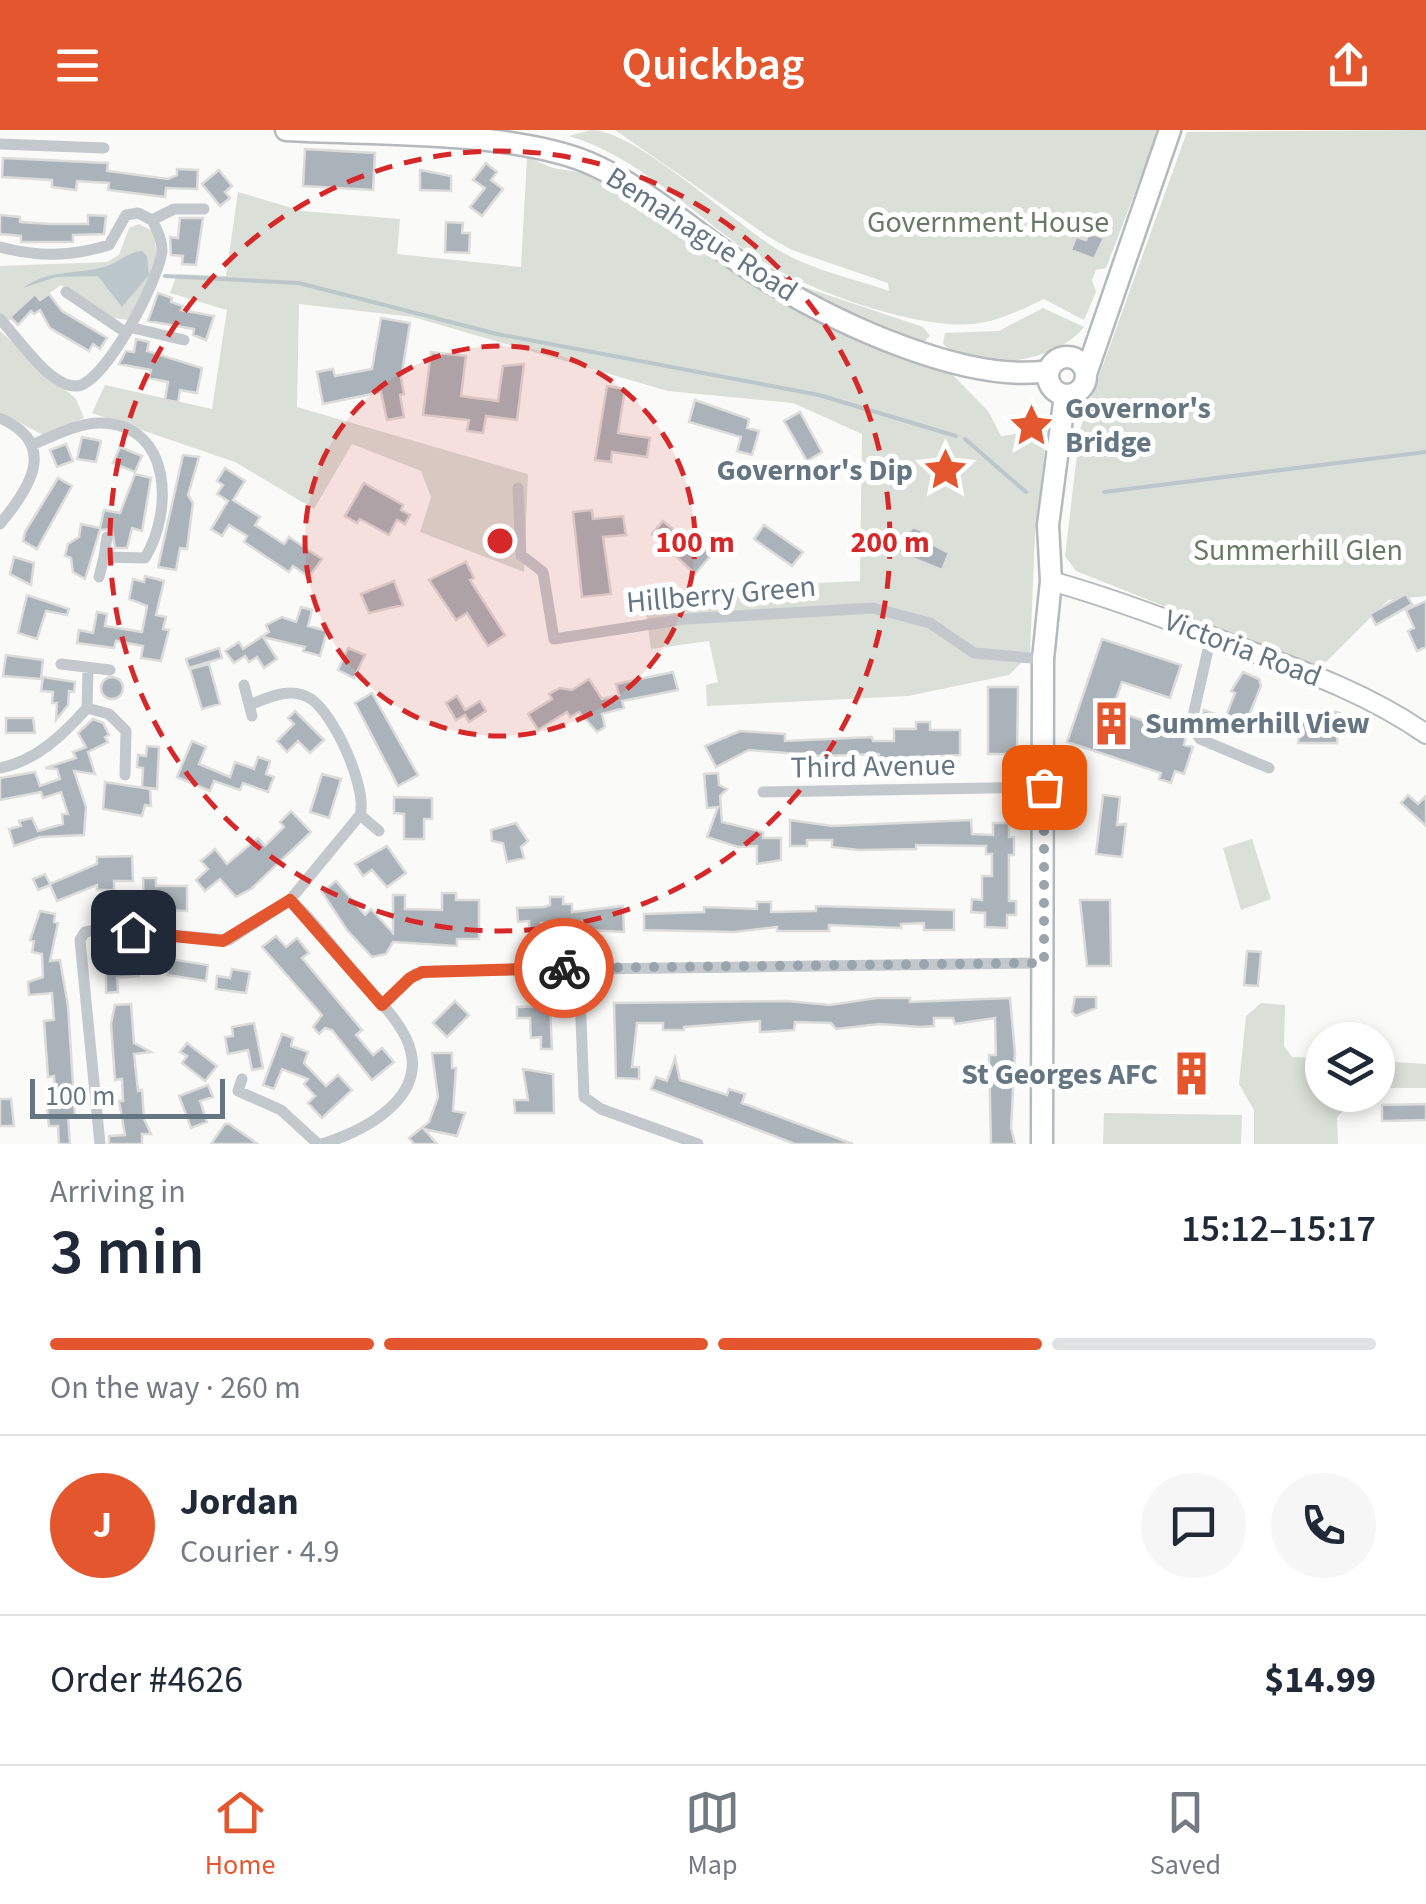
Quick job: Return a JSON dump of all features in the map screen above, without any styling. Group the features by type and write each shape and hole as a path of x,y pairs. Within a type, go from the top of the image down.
{"highway":[{"name":"Bemahague Road","path":"286,130 506,142 583,160 656,200 770,282 823,310 983,369 1048,371"},
{"path":"1122,266 1092,328 1069,356 1054,362 1048,371 1051,386 1066,395 1078,391 1086,374 1170,130"},
{"path":"1069,356 1079,360 1086,374"},
{"path":"1042,1144 1043,660 1051,582 1048,525 1066,395"}],"main road":[{"name":"Victoria Road","path":"1051,582 1211,636 1335,684 1391,710 1426,734"}],"street":[{"path":"0,144 98,144"},
{"path":"152,220 174,209 204,209"},
{"path":"0,247 36,256 77,255 109,246 126,215 138,213 152,220 162,248 158,272 129,330 92,382 68,386 0,319"},
{"path":"66,292 129,330 184,340"},
{"path":"0,418 21,430 32,444 33,474 0,524"},
{"path":"32,444 102,423 133,435 152,450 163,470 162,501 153,545 145,558 104,557"},
{"name":"Hillberry Green","path":"518,488 522,555 543,572 554,639 685,620 873,608 930,622 974,652 1043,660"},
{"path":"100,577 108,537"},
{"path":"1211,636 1191,725 1200,739 1269,768"},
{"path":"61,664 110,670"},
{"path":"0,768 36,754 62,736 88,708 88,669"},
{"path":"100,1144 80,940 85,932 103,929 223,941 290,900 360,815 360,785 343,744 318,706 309,697 276,693 251,711 244,685"},
{"path":"88,708 109,714 126,731 125,769 109,760"},
{"name":"Third Avenue","path":"763,792 1044,787"},
{"path":"360,815 378,831"},
{"path":"238,1091 281,1110 320,1144 350,1136 379,1117 398,1101 410,1081 408,1042 382,1005 290,900"},
{"path":"382,1005 410,978 422,972 1044,963"},
{"path":"579,967 584,1097 601,1109 698,1144"}],"green space":[{"name":"Government House","path":"591,130 610,134 659,161 792,258 889,291 888,283 792,250 769,237 615,130 1159,130 1106,268 1096,270 1092,280 1096,292 1084,320 1044,299 981,323 947,324 856,303 769,265 640,171 569,136"},
{"name":"Summerhill Glen","path":"1426,130 1426,596 1388,600 1320,668 1076,571 1065,556 1080,429 1187,132"},
{"path":"527,157 553,168 590,174 626,194 743,279 945,367 988,411 1001,436 1047,430 1035,535 1030,654 1009,675 908,696 707,706 706,685 718,682 709,641 651,649 643,591 860,581 862,434 793,403 668,391 413,317 299,304 297,407 528,474 524,572 420,532 431,497 421,471 352,444 314,509 235,462 92,413 105,385 212,409 227,310 170,293 177,274 226,276 238,192 302,211 400,219 397,254 521,267"},
{"path":"139,224 154,232 157,260 130,320 113,318 61,285 0,327 0,266 107,262 119,255 129,228"},
{"path":"786,281 923,327 930,336 924,342 783,284"},
{"path":"1043,308 1084,327 1055,349 1016,360 975,359 957,354 943,344 945,333 999,331"},
{"path":"0,331 76,399 84,418 43,435 0,412"},
{"path":"1252,839 1271,899 1241,910 1223,848"},
{"path":"1261,1003 1285,1005 1284,1046 1292,1057 1305,1057 1305,1112 1342,1112 1337,1117 1338,1144 1254,1144 1254,1110 1239,1084 1246,1016"},
{"path":"1395,1062 1426,1064 1426,1088 1395,1088"},
{"path":"1104,1113 1242,1115 1241,1144 1103,1144"}],"shaded area":[{"path":"142,251 147,256 149,275 122,307 98,276 56,277 23,288 52,275 104,267"}],"building":[{"path":"305,149 375,153 373,190 303,186"},
{"path":"3,158 108,163 107,171 168,179 177,175 177,169 198,170 197,189 166,188 165,197 108,190 109,183 77,181 76,190 52,187 52,180 2,177"},
{"path":"486,163 497,172 491,180 503,189 482,216 470,207 485,188 473,180"},
{"path":"219,170 232,186 225,192 230,198 220,206 202,184"},
{"path":"420,170 451,176 451,191 420,190"},
{"path":"0,215 20,217 20,222 51,224 88,224 88,215 106,216 104,234 73,235 73,242 21,242 21,236 0,234"},
{"path":"180,218 203,218 196,265 182,264 183,256 171,255 170,237 178,238"},
{"path":"446,222 463,223 462,233 470,233 469,253 445,252"},
{"path":"1089,233 1104,238 1094,259 1071,250 1076,237 1086,240"},
{"path":"158,293 183,306 181,310 214,316 206,340 193,335 194,329 148,321"},
{"path":"35,294 40,300 49,294 62,311 107,338 100,349 93,344 89,351 50,328 40,310 34,314 31,311 18,325 10,317"},
{"path":"381,318 410,323 401,378 404,417 387,420 381,392 323,404 317,372 333,369 335,376 372,369"},
{"path":"136,339 149,342 147,351 202,368 197,393 180,390 178,402 165,400 168,382 149,378 151,370 119,364 126,351 134,352"},
{"path":"431,352 466,356 461,396 498,401 503,366 524,364 517,420 486,416 483,433 467,431 469,420 423,415"},
{"path":"607,386 625,389 618,433 650,438 647,457 612,452 611,462 595,460"},
{"path":"695,400 749,419 747,428 759,431 752,455 737,451 741,437 689,422"},
{"path":"800,412 822,452 807,461 784,421"},
{"path":"82,437 101,441 96,462 77,459"},
{"path":"66,444 73,461 57,467 50,450"},
{"path":"120,447 142,456 135,472 113,463"},
{"path":"183,455 199,457 188,495 193,503 187,549 180,548 176,570 158,567"},
{"path":"225,468 245,481 233,500 260,517 255,525 284,544 289,537 322,559 309,577 293,566 289,572 244,542 247,536 229,525 222,536 211,529 228,501 217,494 223,485 217,481"},
{"path":"135,474 151,478 142,531 132,528 127,548 115,548 112,529 100,530 85,579 73,572 71,558 65,556 68,544 79,537 81,524 100,528 104,510 120,513"},
{"path":"58,478 72,486 37,549 23,541 25,532"},
{"path":"364,483 403,505 401,510 410,515 405,524 397,520 389,535 360,519 357,523 345,516"},
{"path":"592,510 593,519 623,516 626,535 603,537 611,594 582,597 573,512"},
{"path":"663,521 696,548 700,543 713,553 695,574 652,534"},
{"path":"764,525 803,552 792,566 754,539"},
{"path":"913,527 923,531 920,538 949,553 942,570 885,547 891,531 905,537"},
{"path":"14,557 34,563 31,585 10,574"},
{"path":"466,562 474,578 470,580 505,635 488,646 467,613 456,620 429,580"},
{"path":"145,576 164,581 156,615 166,617 163,629 169,630 161,661 141,658 143,646 116,641 114,648 77,643 79,630 93,633 97,612 107,614 105,626 142,632 147,606 129,599 133,579 144,582"},
{"path":"394,581 403,605 369,613 361,594"},
{"path":"1406,594 1412,604 1376,625 1370,614"},
{"path":"27,595 69,609 67,615 46,611 37,639 18,633"},
{"path":"1426,601 1426,647 1417,651 1408,631 1414,628 1406,610"},
{"path":"301,607 312,610 308,626 327,631 320,656 303,651 305,647 263,637 277,659 264,668 257,657 249,662 245,656 234,663 225,651 239,642 243,649 269,632 266,625 282,617 296,622"},
{"name":"Summerhill View","path":"1102,639 1181,665 1170,698 1122,682 1112,710 1186,735 1184,745 1193,747 1184,774 1175,771 1171,783 1159,779 1161,773 1067,742"},
{"path":"219,648 222,658 189,668 186,659"},
{"path":"348,648 365,655 354,678 338,670"},
{"path":"6,655 43,660 41,679 3,676"},
{"path":"209,664 220,704 202,709 190,669"},
{"path":"673,672 678,690 622,701 624,708 602,714 605,727 597,732 579,712 570,717 567,712 538,730 528,714 552,699 549,694 560,688 572,690 589,679 602,699 619,695 616,684"},
{"path":"1243,672 1259,679 1261,686 1247,720 1241,722 1226,716 1235,693 1231,691"},
{"path":"43,677 75,682 74,692 69,691 68,705 56,720 53,692 41,691"},
{"path":"112,677 120,680 120,696 112,699 104,696 101,688 104,680"},
{"path":"988,687 1018,687 1017,754 988,754"},
{"path":"372,693 418,775 398,786 355,703"},
{"path":"457,696 465,710 480,701 486,711 469,722 465,715 456,720 446,703"},
{"path":"1322,709 1340,713 1337,743 1298,743 1302,713 1321,715"},
{"path":"1204,710 1226,718 1222,731 1201,723"},
{"path":"295,711 324,740 310,753 298,741 287,752 277,741 294,724 288,718"},
{"path":"6,718 33,718 35,733 6,733"},
{"path":"93,719 103,723 109,735 105,737 108,742 88,752 95,774 74,771 86,807 84,835 40,837 14,846 9,829 21,826 19,821 32,818 38,831 63,824 62,814 68,814 61,792 43,798 41,792 0,800 0,778 35,772 40,786 60,779 57,769 45,768 76,758 73,752 86,747 78,733"},
{"path":"916,722 930,722 930,730 960,730 960,755 879,759 879,754 821,756 749,750 716,767 705,746 740,731 785,734 785,741 872,737 873,741 894,741 894,729 916,729"},
{"path":"192,741 206,747 199,764 230,777 235,762 254,769 258,757 270,761 266,774 274,777 268,792 243,783 240,790 214,781 210,791 177,777"},
{"path":"147,746 159,747 157,789 142,787 143,768 137,767 138,755 146,756"},
{"path":"718,773 719,785 727,789 720,796 722,822 763,832 763,838 781,838 781,860 757,864 757,846 738,847 707,837 718,807 707,808 704,774"},
{"path":"322,774 341,779 329,818 310,812"},
{"path":"105,782 150,789 151,806 145,805 142,816 103,809"},
{"path":"1103,795 1120,797 1117,825 1126,824 1122,857 1096,854"},
{"path":"1408,795 1418,804 1426,796 1426,826 1401,803"},
{"path":"394,797 432,798 432,819 424,819 424,839 404,839 404,814 394,813"},
{"path":"291,811 311,832 251,889 236,897 220,879 205,891 196,880 208,869 201,861 215,849 227,864 258,838 265,846 284,827 280,822"},
{"path":"790,820 832,826 971,820 972,834 993,835 993,823 1009,823 1014,855 1009,855 1009,901 1016,901 1016,915 1007,915 1007,928 985,927 985,913 971,912 972,899 982,900 982,876 992,876 992,854 986,854 986,846 916,845 916,849 859,850 832,847 832,840 807,840 807,846 790,846"},
{"path":"516,823 528,841 521,847 524,858 507,862 503,843 492,841 491,830"},
{"path":"387,846 406,873 387,887 372,870 363,876 355,864"},
{"path":"132,856 133,881 114,881 114,890 97,890 97,885 57,901 50,885 38,890 33,879 45,874 50,884 97,864 97,857"},
{"path":"143,878 156,878 156,886 187,886 187,911 144,909"},
{"path":"336,881 365,915 371,909 393,933 393,895 405,895 405,909 442,910 442,893 456,893 456,900 479,900 479,939 457,939 457,946 393,942 386,954 372,957 347,930 322,892"},
{"path":"550,897 563,897 563,904 572,904 572,912 623,906 624,932 588,930 587,922 541,923 542,935 530,936 529,921 518,922 517,908 550,905"},
{"path":"1080,900 1110,900 1111,966 1087,966"},
{"path":"757,902 771,902 771,912 816,911 816,906 954,910 954,930 924,930 924,923 901,924 901,928 829,925 829,931 777,931 777,927 734,932 644,930 644,914 704,912 704,907 757,909"},
{"path":"40,911 55,914 54,922 58,923 50,961 60,960 68,1006 75,1116 68,1117 70,1144 59,1144 58,1126 49,1126 47,1107 56,1106 54,1076 48,1077 44,1021 54,1020 52,993 29,995 28,982 43,977 42,954 32,952 34,941 30,940"},
{"path":"276,936 286,947 297,938 309,953 302,958 362,1030 356,1035 373,1055 382,1048 394,1062 372,1080 332,1030 325,1028 319,1034 313,1027 322,1015 262,947"},
{"path":"1247,951 1261,952 1258,986 1244,985"},
{"path":"124,952 125,966 138,965 139,976 117,978 118,992 106,993 106,953"},
{"path":"170,959 208,965 206,981 167,975"},
{"path":"232,969 250,972 246,993 216,989 217,976 230,978"},
{"path":"1075,997 1096,997 1096,1008 1076,1016 1072,1012"},
{"path":"910,998 910,1002 1010,998 1015,1053 1011,1128 1015,1144 991,1144 989,1055 996,1055 995,1018 955,1024 953,1018 934,1018 934,1026 880,1024 836,1029 831,1023 795,1022 794,1030 760,1032 760,1021 684,1030 663,1030 663,1023 637,1023 632,1067 639,1067 639,1079 616,1078 614,1003 787,1001 830,1005"},
{"path":"455,1001 469,1015 447,1037 433,1023"},
{"path":"131,1004 134,1043 151,1052 134,1054 138,1091 142,1090 144,1119 151,1134 142,1134 142,1144 109,1144 109,1136 125,1135 119,1101 123,1101 122,1079 115,1080 111,1024 115,1005"},
{"path":"550,1006 552,1049 541,1049 541,1037 531,1038 530,1018 517,1018 517,1007"},
{"path":"254,1023 263,1068 252,1070 248,1050 228,1054 225,1037 233,1036 232,1027"},
{"path":"282,1034 293,1038 291,1046 308,1052 304,1063 326,1086 338,1075 352,1090 322,1118 308,1103 315,1096 304,1084 308,1079 282,1069 274,1089 263,1085"},
{"path":"187,1043 217,1066 205,1081 182,1063 187,1056 180,1052"},
{"path":"432,1053 452,1053 452,1068 456,1068 453,1111 465,1113 457,1136 424,1129 437,1144 414,1144 409,1138 429,1122 438,1097"},
{"path":"675,1058 680,1080 727,1095 729,1089 745,1094 742,1103 853,1144 795,1144 651,1089 656,1077 667,1081"},
{"name":"St Georges AFC","path":"1175,1062 1207,1063 1207,1086 1175,1085"},
{"path":"523,1069 553,1074 554,1113 515,1113 514,1100 528,1100"},
{"path":"208,1085 213,1097 200,1101 207,1122 191,1128 179,1096"},
{"path":"0,1099 11,1099 14,1126 0,1126"},
{"path":"1426,1104 1426,1120 1382,1121 1382,1112 1395,1112 1395,1105"},
{"path":"229,1124 258,1144 211,1144"}],"waterway":[{"path":"165,276 299,283 497,334 819,395 956,436"},
{"path":"965,439 1026,492"},
{"path":"1104,492 1426,452"}],"way so far":[{"path":"564,968 1044,963 1044,787"}],"place":[{"name":"Governor's Bridge","path":"1032,425"},
{"name":"Governor's Dip","path":"946,470"},
{"name":"Summerhill View","path":"1112,723"},
{"name":"St Georges AFC","path":"1191,1074"}],"route":[{"path":"133,932 229,940 290,900 382,1005 410,978 422,972 564,968"}]}
